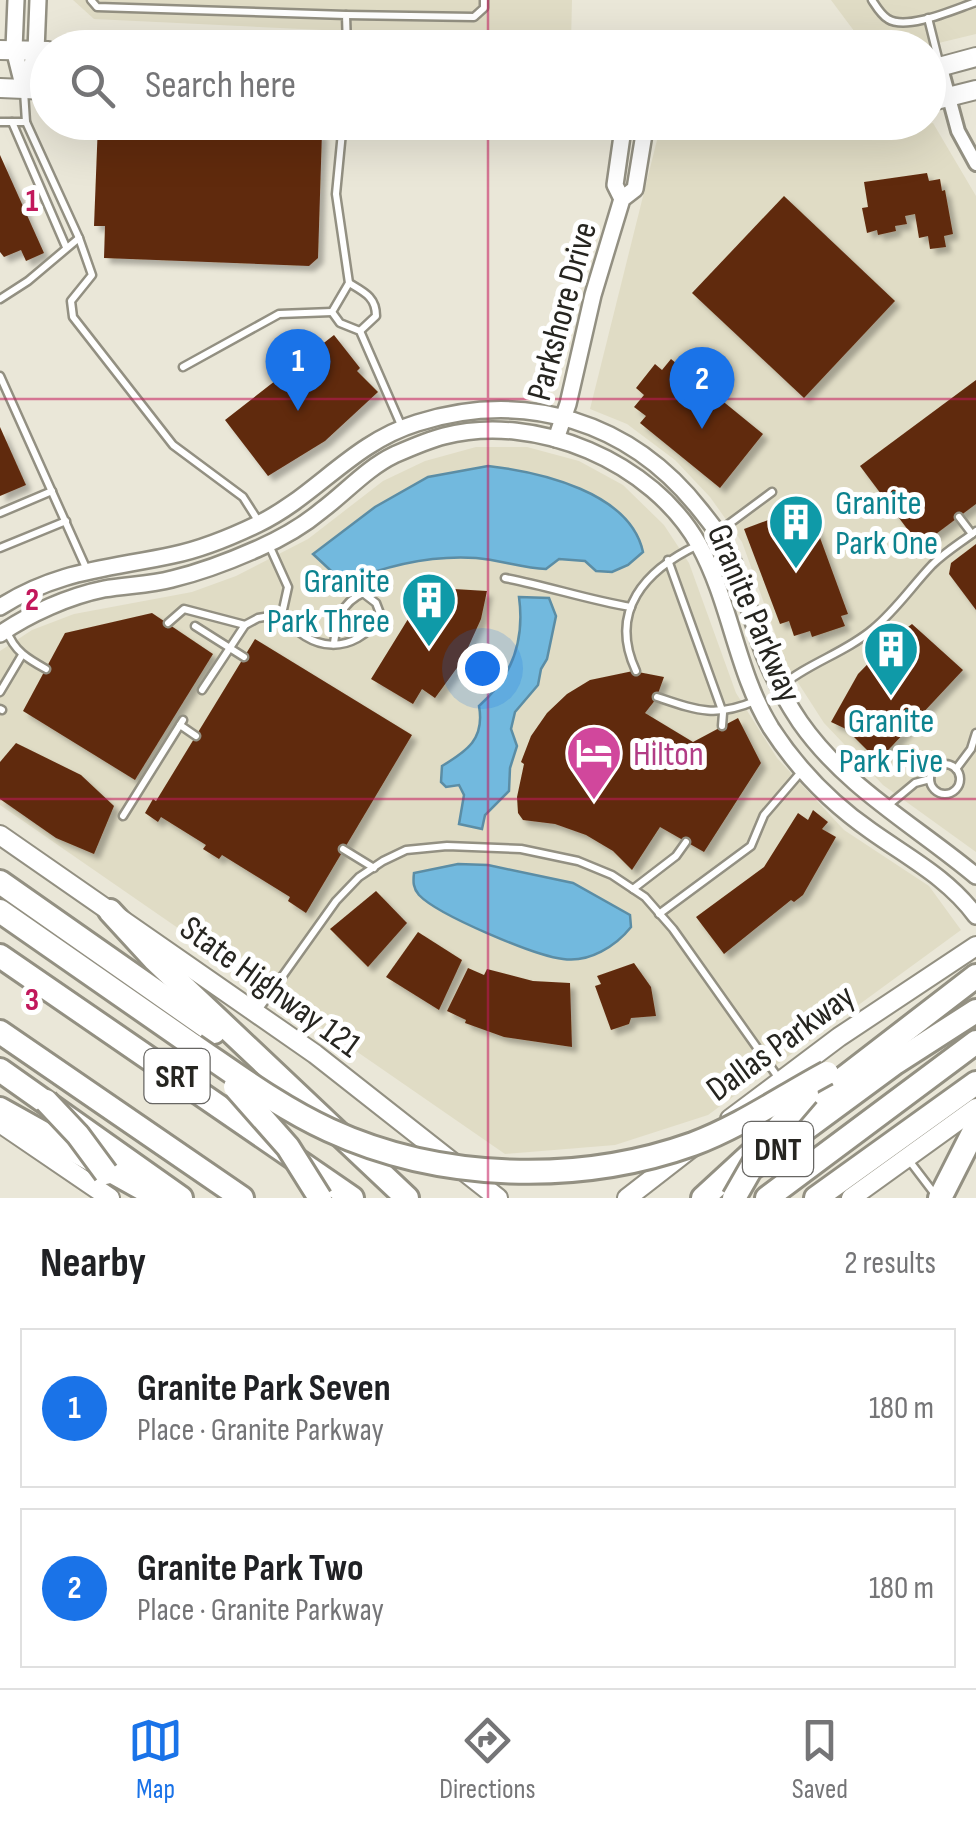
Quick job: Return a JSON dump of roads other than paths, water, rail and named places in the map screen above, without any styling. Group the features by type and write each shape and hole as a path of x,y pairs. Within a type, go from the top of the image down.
{"highway":[{"path":"0,882 283,1080"},
{"path":"0,911 265,1094 346,1137 424,1160 510,1170 582,1169 660,1154 749,1119 827,1073 900,1015 976,964"},
{"path":"110,911 155,960 406,1198"},
{"name":"SRT","path":"0,956 352,1198"},
{"path":"703,1198 829,1088 976,976"},
{"name":"DNT","path":"712,1198 844,1101 976,1012"},
{"name":"SRT","path":"0,1032 242,1198"},
{"name":"DNT","path":"767,1198 976,1042"},
{"path":"194,1046 271,1125 320,1198"},
{"path":"0,1070 181,1198"},
{"path":"734,1198 779,1126 827,1073"},
{"path":"816,1198 976,1083"},
{"path":"46,1102 94,1154 122,1198"},
{"path":"0,1109 160,1198"},
{"path":"939,1198 976,1127"}],"main road":[{"path":"946,66 976,57"},
{"path":"0,88 30,90"},
{"path":"946,99 976,90"},
{"name":"State Highway 121","path":"0,835 256,1012 498,1198"},
{"name":"Dallas Parkway","path":"627,1198 839,1036 976,946"},
{"path":"851,1198 976,1108"},
{"path":"0,1123 110,1198"}],"street":[{"path":"16,0 7,50 24,90"},
{"path":"38,0 40,30"},
{"path":"24,90 30,77"},
{"path":"946,92 958,131 976,164"},
{"name":"Parkshore Drive","path":"621,140 615,185 622,200"},
{"name":"Parkshore Drive","path":"556,438 622,200 634,189 643,140"},
{"name":"Granite Parkway","path":"0,606 75,572 176,554 260,523 279,514 356,452 402,429 458,411 510,408 564,415 620,440 654,462 686,492 718,532 739,576 779,688 828,757 884,809 976,876"},
{"name":"Granite Parkway","path":"2,627 100,590 170,580 268,544 320,513 392,456 444,436 506,432 556,438 636,476 670,506 699,544 756,700 803,770 833,801 871,831 933,871 976,916"},
{"path":"260,523 268,544"},
{"path":"699,544 718,532"},
{"path":"756,700 779,688"},
{"path":"871,831 884,809"}],"lane":[{"path":"92,0 97,7 474,16 484,8 484,0"},
{"path":"872,0 888,20 900,23 976,2"},
{"path":"346,15 346,30"},
{"path":"928,18 930,30"},
{"path":"24,90 30,131"},
{"path":"0,122 26,122"},
{"path":"12,122 66,247"},
{"path":"34,140 92,275 71,301 73,317 173,445 243,496 260,523"},
{"path":"332,312 350,283 336,194 340,140"},
{"path":"0,299 79,238"},
{"path":"350,283 370,296 376,306 376,316 360,332"},
{"path":"332,312 340,322 360,332 402,429"},
{"path":"183,367 278,314 332,312"},
{"path":"0,376 88,570"},
{"path":"0,513 52,491"},
{"path":"718,532 772,492"},
{"path":"779,688 798,671 872,631 908,596 934,563 974,532 959,517"},
{"path":"0,548 66,522"},
{"path":"268,544 288,587 282,614 296,633 314,644 348,643 370,632 381,616 376,603 364,594 352,598 342,609 334,643"},
{"path":"636,671 628,650 625,624 631,607 653,573 699,544"},
{"path":"668,560 723,713 722,726"},
{"path":"505,578 561,589 585,600 631,607"},
{"path":"168,623 184,609 244,625"},
{"path":"202,690 244,625 282,614"},
{"path":"195,626 244,657"},
{"path":"2,627 22,655 46,669"},
{"path":"0,692 22,655"},
{"path":"657,697 706,712 723,713 756,700"},
{"path":"122,816 181,723 196,736"},
{"path":"956,770 976,734"},
{"path":"948,764 956,770 959,783 950,793 936,792 930,779 937,766 948,764"},
{"path":"660,914 751,846 764,815 803,770"},
{"path":"884,809 914,782 930,779"},
{"path":"633,889 676,856 686,842"},
{"path":"256,1012 336,901 374,868 406,850 448,846 521,848 578,861 633,889 660,914 781,1080"},
{"path":"342,849 374,868"},
{"path":"906,1157 939,1198"}],"water":[{"path":"488,466 556,480 602,500 635,531 643,552 612,572 596,571 585,561 559,559 546,569 485,559 442,558 408,563 344,583 313,554 375,507 428,477"},
{"path":"519,597 549,598 556,616 538,685 515,712 511,729 517,746 510,768 509,791 485,815 482,829 459,824 464,795 459,785 446,787 441,782 442,766 477,736 479,706 500,683 514,657 520,629"},
{"path":"458,864 488,865 573,883 630,915 631,927 610,947 592,956 573,960 531,951 466,923 417,892 414,873"}],"place":[{"name":"Granite Park Seven","path":"298,411"},
{"name":"Granite Park Two","path":"702,429"},
{"name":"Granite Park One","path":"796,571"},
{"name":"Granite Park Three","path":"429,649"},
{"name":"Granite Park Five","path":"891,698"},
{"name":"Hilton","path":"594,802"}]}
